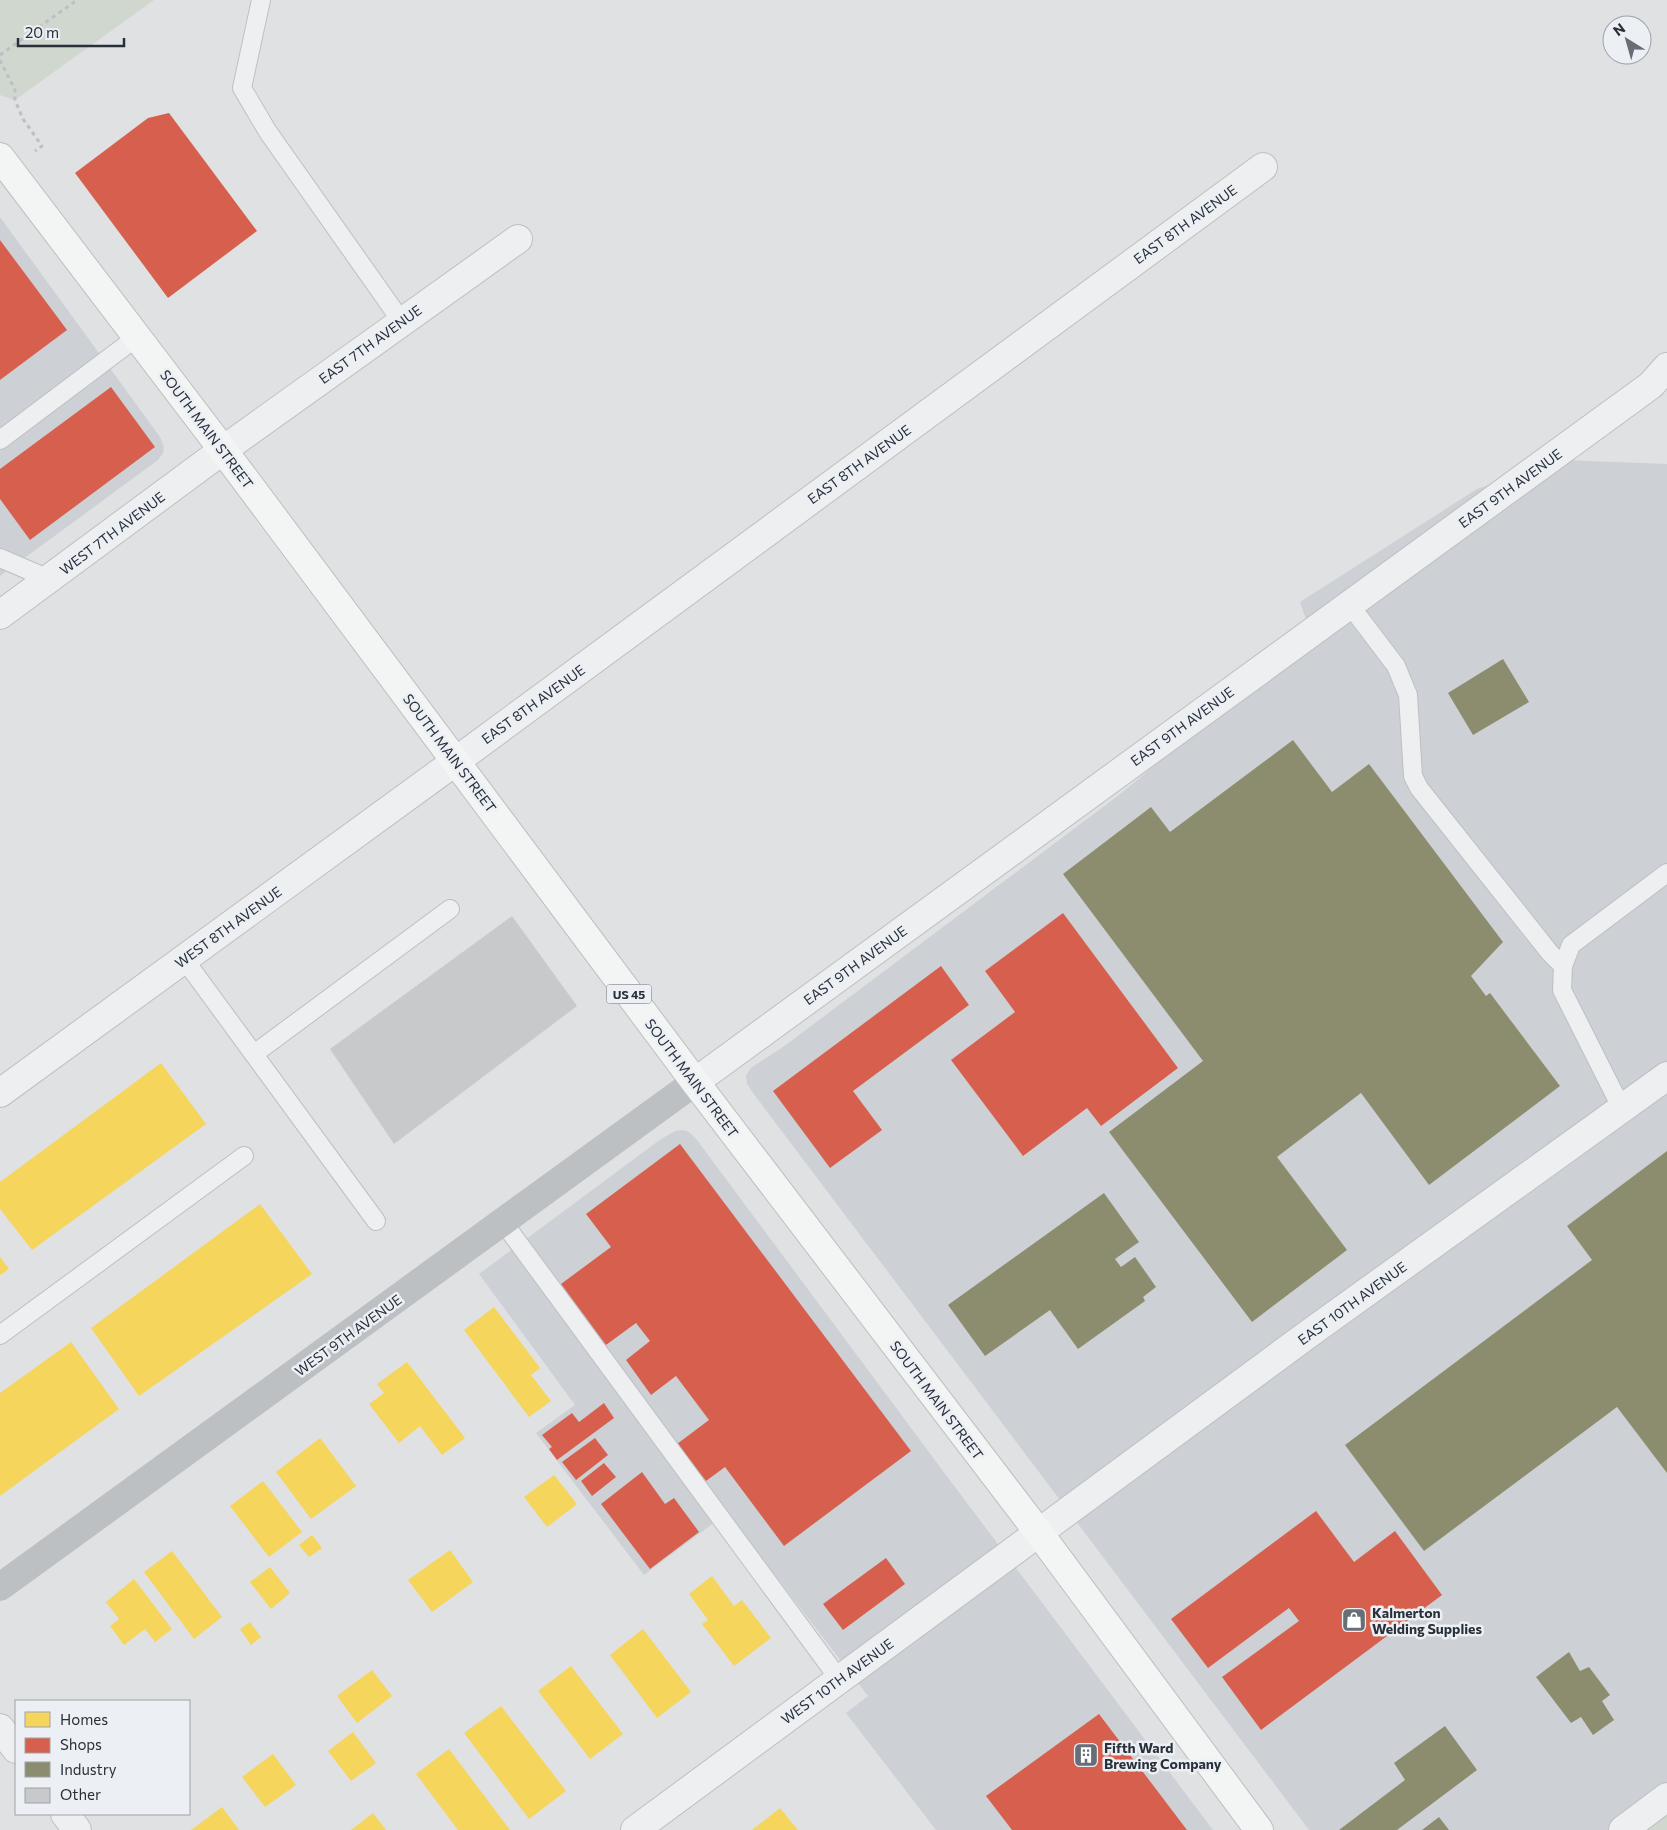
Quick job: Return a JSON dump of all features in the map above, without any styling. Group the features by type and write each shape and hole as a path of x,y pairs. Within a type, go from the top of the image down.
{"main road":[{"name":"SOUTH MAIN STREET","path":"5,164 223,450 695,1082 1039,1533 1259,1830"},
{"name":"WEST 9TH AVENUE","path":"0,1588 695,1082"}],"street":[{"name":"EAST 8TH AVENUE","path":"456,761 1263,166"},
{"name":"EAST 7TH AVENUE","path":"223,450 518,238"},
{"name":"EAST 9TH AVENUE","path":"695,1082 1651,386 1667,367"},
{"name":"WEST 7TH AVENUE","path":"0,616 223,450"},
{"name":"WEST 8TH AVENUE","path":"0,1093 456,761"},
{"name":"EAST 10TH AVENUE","path":"1039,1533 1307,1335 1667,1076"},
{"name":"WEST 10TH AVENUE","path":"636,1830 1039,1533"},
{"path":"0,1728 15,1748"},
{"path":"1623,1830 1667,1798"},
{"path":"66,1815 77,1830"}],"lane":[{"path":"261,0 242,88 268,132 402,322"},
{"path":"0,440 137,337"},
{"path":"0,558 49,579"},
{"path":"1350,604 1396,666 1408,695 1413,776 1419,788 1550,953 1563,966"},
{"path":"1622,1109 1562,990 1563,966 1571,944 1667,873"},
{"path":"254,1054 450,909"},
{"path":"184,959 376,1221"},
{"path":"0,1335 244,1156"},
{"path":"503,1222 840,1679"}],"path":[{"path":"0,55 77,0"},
{"path":"0,60 15,90 15,100 22,118 42,146 5,164"}],"shaded area":[{"path":"0,0 154,0 15,100 0,95"},
{"path":"0,217 160,437 164,447 163,453 158,460 0,576"},
{"path":"1563,460 1667,464 1667,1797 1623,1830 1309,1830 756,1097 747,1084 746,1075 752,1067 783,1047 1119,795 1221,710 1314,643 1300,602 1477,489"},
{"path":"683,1130 689,1132 697,1140 1213,1830 936,1830 846,1713 868,1696 727,1513 644,1575 536,1433 575,1405 479,1274 661,1139 675,1131"},
{"path":"1667,1797 1667,1830 1623,1830"}],"building: Homes":[{"path":"161,1063 206,1124 32,1250 0,1209 0,1182"},
{"path":"260,1204 312,1274 139,1396 91,1328"},
{"path":"0,1257 9,1269 0,1275"},
{"path":"494,1307 540,1368 531,1375 551,1401 529,1417 464,1330"},
{"path":"71,1342 119,1409 0,1496 0,1393"},
{"path":"407,1362 465,1438 442,1455 420,1426 399,1443 369,1404 384,1393 377,1384"},
{"path":"320,1438 356,1486 311,1519 276,1472"},
{"path":"554,1475 577,1504 547,1527 524,1497"},
{"path":"263,1481 302,1532 269,1557 230,1506"},
{"path":"312,1535 322,1548 309,1557 299,1545"},
{"path":"450,1550 473,1582 432,1612 408,1580"},
{"path":"172,1551 222,1617 194,1639 144,1572"},
{"path":"270,1567 290,1593 271,1609 250,1582"},
{"path":"712,1576 734,1606 742,1600 771,1638 734,1666 702,1624 708,1620 689,1594"},
{"path":"134,1579 172,1629 155,1642 145,1629 124,1645 110,1626 119,1619 106,1602"},
{"path":"250,1622 261,1637 251,1645 240,1629"},
{"path":"643,1629 691,1692 657,1718 610,1655"},
{"path":"571,1666 623,1734 590,1759 538,1691"},
{"path":"372,1670 392,1696 357,1723 337,1696"},
{"path":"501,1706 566,1791 529,1819 464,1733"},
{"path":"353,1732 376,1763 351,1781 328,1751"},
{"path":"449,1749 510,1830 458,1830 416,1774"},
{"path":"273,1754 296,1785 265,1807 242,1777"},
{"path":"222,1807 239,1830 191,1830"},
{"path":"780,1808 798,1830 752,1830"},
{"path":"373,1813 386,1830 351,1830"}],"building: Shops":[{"path":"169,113 257,231 168,298 75,173 148,118"},
{"path":"0,240 67,330 0,380"},
{"path":"111,387 155,447 30,540 0,499 0,469"},
{"path":"1063,913 1178,1068 1101,1126 1087,1108 1023,1156 951,1060 1015,1012 985,971"},
{"path":"941,966 969,1005 853,1091 882,1130 830,1168 773,1091"},
{"path":"680,1144 911,1451 784,1546 725,1467 706,1481 677,1444 709,1420 676,1376 651,1395 626,1360 650,1341 636,1323 606,1345 561,1284 611,1247 586,1214"},
{"path":"604,1403 614,1418 557,1460 549,1449 552,1447 542,1435 572,1413 579,1422"},
{"path":"595,1438 608,1455 576,1480 562,1462"},
{"path":"604,1463 616,1477 592,1496 581,1481"},
{"path":"642,1472 665,1504 674,1498 699,1532 650,1569 601,1504"},
{"name":"Kalmerton Welding Supplies","path":"1316,1511 1354,1562 1395,1531 1442,1595 1261,1730 1222,1677 1299,1621 1289,1608 1208,1668 1171,1619"},
{"path":"886,1558 905,1584 843,1630 823,1604"},
{"name":"Fifth Ward Brewing Company","path":"1099,1714 1187,1830 1012,1830 986,1796"}],"building: Industry":[{"path":"1503,659 1529,702 1473,735 1448,693"},
{"path":"1293,740 1332,792 1369,764 1503,942 1471,976 1486,996 1490,993 1560,1086 1429,1185 1361,1093 1277,1157 1347,1250 1252,1322 1109,1132 1203,1061 1063,874 1151,807 1170,832"},
{"path":"1667,1151 1667,1473 1617,1407 1424,1551 1345,1445 1592,1260 1567,1226"},
{"path":"1104,1193 1139,1242 1115,1259 1121,1267 1135,1257 1156,1287 1143,1297 1145,1301 1078,1349 1050,1310 985,1356 948,1305"},
{"path":"1569,1652 1580,1671 1589,1667 1610,1695 1602,1701 1614,1720 1593,1735 1581,1717 1571,1723 1536,1677"},
{"path":"1445,1726 1477,1770 1397,1830 1339,1830 1405,1780 1394,1763"},
{"path":"1439,1817 1449,1830 1422,1830"}],"building: Other":[{"path":"512,916 577,1006 394,1144 330,1049"}],"place":[{"name":"Kalmerton Welding Supplies","path":"1354,1620"},
{"name":"Fifth Ward Brewing Company","path":"1086,1755"}]}
